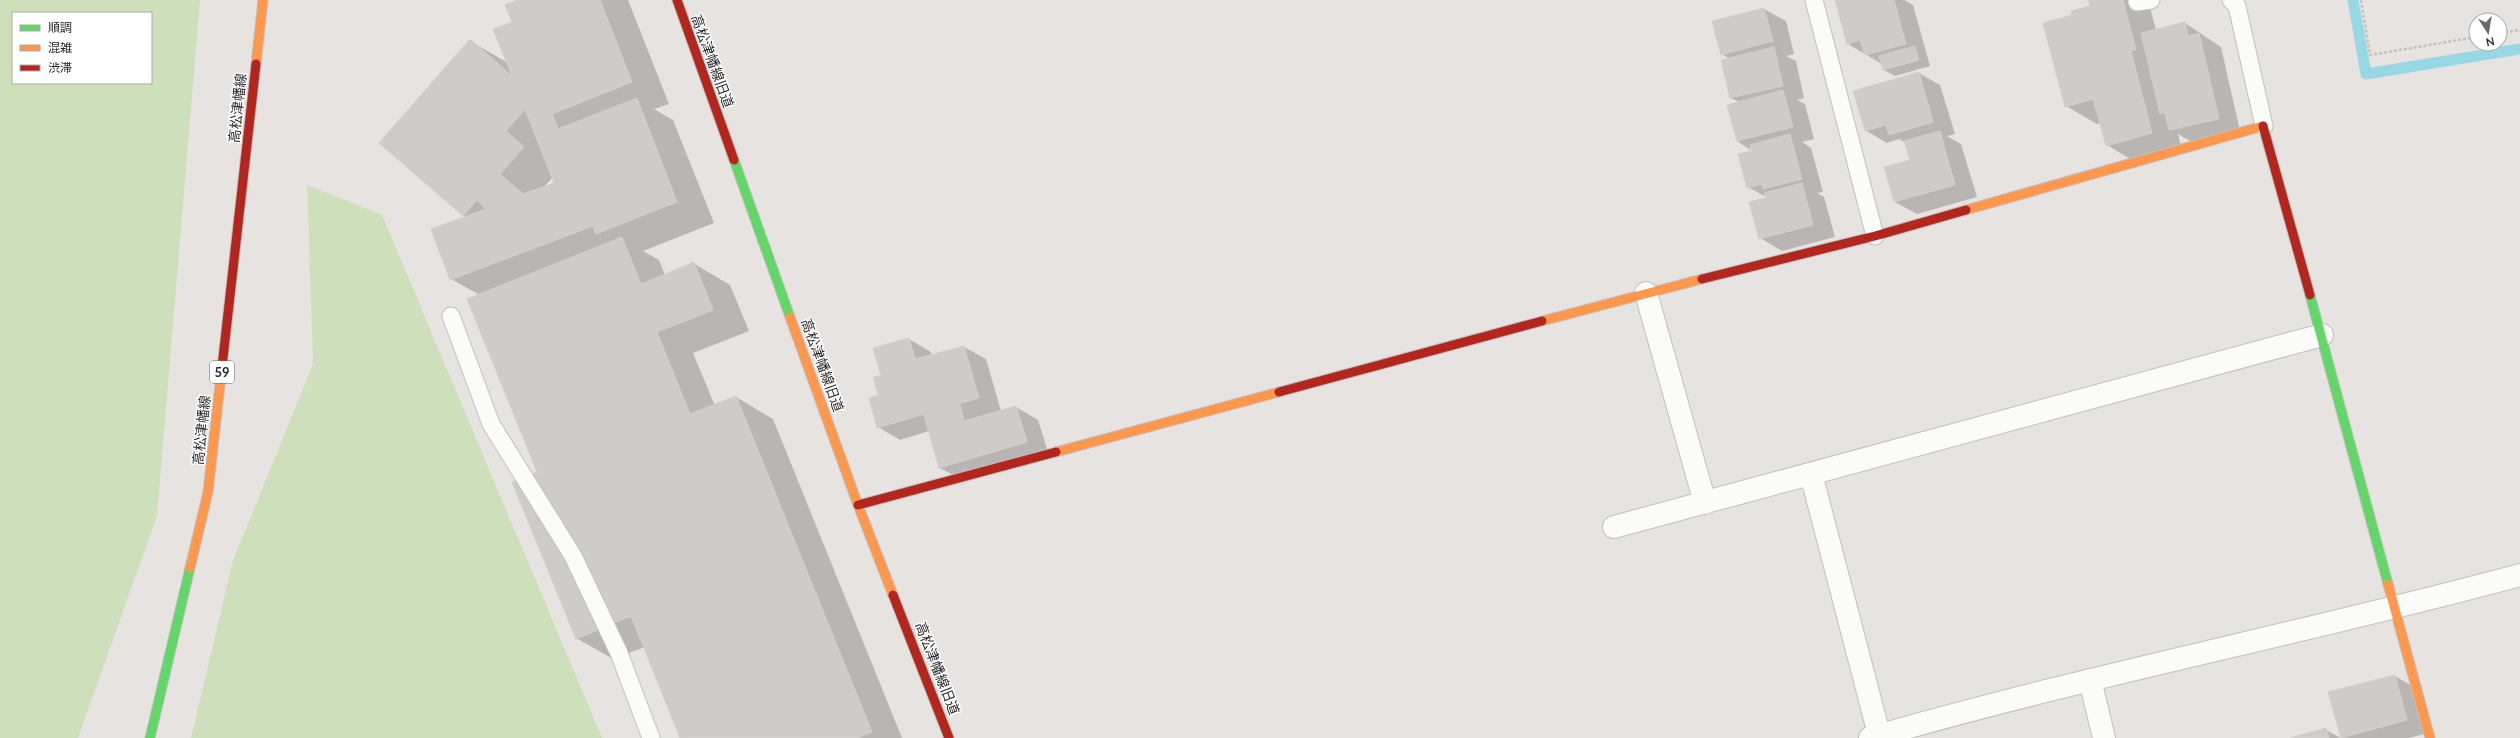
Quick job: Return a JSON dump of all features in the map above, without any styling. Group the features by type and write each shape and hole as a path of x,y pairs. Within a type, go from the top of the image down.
{"street":[{"name":"高松津幡線","path":"150,738 208,492 263,0"},
{"name":"高松津幡線旧道","path":"677,0 858,505 949,738"},
{"path":"858,505 1646,293 1875,236 2264,126 2322,335 2430,738"},
{"path":"1646,293 1705,503"},
{"path":"1614,527 2322,335"},
{"path":"1811,474 1876,737 2090,680 2396,609 2520,576"},
{"path":"2090,680 2104,738"}],"lane":[{"path":"1814,0 1875,236"},
{"path":"2231,0 2237,6 2264,126"},
{"path":"451,316 491,424 573,556 619,653 651,738"}],"path":[{"path":"2361,0 2370,55 2468,38"},
{"path":"2508,32 2520,30"}],"green space":[{"path":"0,0 200,0 157,516 78,738 0,738"},
{"path":"307,185 382,215 602,738 191,738 233,561 313,364"}],"building":[{"path":"517,0 600,0 632,82 552,114 558,129 637,98 677,202 596,234 593,226 450,280 431,229 486,209 477,200 463,216 379,143 470,39 512,76 493,29 512,22 505,5","holes":["525,109 554,183 523,194 500,174 524,147 506,131"]},
{"path":"1835,0 1894,0 1906,44 1865,55 1860,40 1847,44"},
{"path":"2088,0 2123,0 2136,50 2131,51 2152,133 2106,146 2093,99 2065,107 2043,23 2072,15 2071,11 2090,6"},
{"path":"1764,8 1773,41 1721,55 1712,21"},
{"path":"2185,22 2188,36 2199,33 2219,119 2169,130 2165,113 2160,114 2141,33"},
{"path":"1915,46 1919,60 1883,70 1879,56"},
{"path":"1774,47 1783,86 1730,98 1721,60"},
{"path":"1919,72 1933,122 1889,135 1886,125 1865,131 1853,91"},
{"path":"1783,90 1793,127 1737,141 1727,105"},
{"path":"1940,131 1955,185 1894,202 1884,167 1910,160 1904,141"},
{"path":"1790,134 1802,179 1763,189 1762,184 1747,188 1738,154 1751,151 1750,145"},
{"path":"1802,183 1813,225 1759,239 1749,202 1766,198 1764,193"},
{"path":"622,237 641,284 694,262 713,310 657,332 690,414 736,396 872,732 857,738 680,738 631,616 576,639 512,482 537,472 467,299"},
{"path":"909,338 915,359 964,346 979,398 877,428 869,398 878,395 873,377 881,376 873,348"},
{"path":"960,405 964,421 1016,406 1027,442 939,468 924,415"},
{"path":"2395,675 2407,720 2341,738 2328,692"},
{"path":"2326,728 2329,738 2290,738"}],"waterway":[{"path":"2353,0 2366,74 2520,49"}],"traffic: fast":[{"path":"734,160 790,317"},
{"path":"2310,295 2388,584"},
{"path":"150,738 190,568"}],"traffic: slow":[{"path":"256,64 263,0"},
{"path":"1966,210 2263,126"},
{"path":"1542,321 1702,279"},
{"path":"790,317 858,505 893,595"},
{"path":"190,568 208,492 221,376"},
{"path":"1056,452 1279,392"},
{"path":"2388,584 2430,738"}],"traffic: jam":[{"path":"677,0 734,160"},
{"path":"221,376 256,64"},
{"path":"2263,126 2310,295"},
{"path":"1702,279 1875,236 1966,210"},
{"path":"1279,392 1542,321"},
{"path":"858,505 1056,452"},
{"path":"893,595 949,738"}]}
